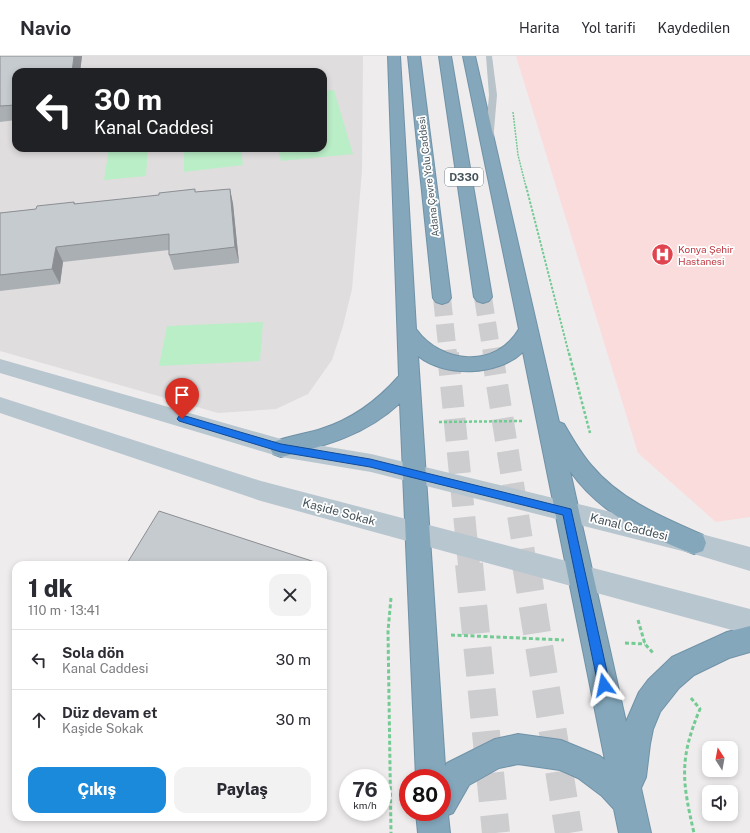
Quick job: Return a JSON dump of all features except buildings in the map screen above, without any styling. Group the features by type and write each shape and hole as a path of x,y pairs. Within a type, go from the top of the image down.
{"highway":[{"path":"394,56 411,422 430,769"},
{"name":"Adana Çevre Yolu Caddesi","path":"414,56 442,298"},
{"name":"D330","path":"445,56 483,297"},
{"path":"469,56 548,416 635,833"},
{"path":"407,330 416,343 440,359 456,363 471,364 486,363 501,357 522,341 528,330"},
{"path":"281,448 312,441 357,424 375,413 395,396 409,378"},
{"path":"548,416 575,461 589,480 603,494 619,506 638,517 694,543"},
{"path":"629,802 632,748 644,710 661,686 683,666 714,650 750,639"},
{"path":"451,787 458,774 495,754 518,749 561,755 589,767 613,785 629,802"}],"street":[{"path":"0,366 281,448 370,463 414,474"},
{"name":"Kaşide Sokak","path":"0,405 196,471 261,491 417,534"},
{"name":"Kanal Caddesi","path":"414,474 694,543 750,559"},
{"path":"417,534 750,622"}],"lane":[{"path":"489,56 493,94 489,143"}],"path":[{"path":"411,422 548,416 586,420"},
{"path":"388,631 645,644"}],"shaded area":[{"path":"0,56 363,56 362,171 352,289 343,326 332,360 308,394 276,409 218,413 0,351"},
{"name":"Konya Şehir Hastanesi","path":"516,56 750,56 750,517 716,522 638,453"}],"green space":[{"path":"334,90 353,154 281,161 279,152 327,152 327,91"},
{"path":"108,152 148,152 146,176 104,180"},
{"path":"184,152 241,152 243,165 184,172"},
{"path":"263,322 260,361 159,366 167,326"}],"tunnel":[{"path":"483,297 492,354"},
{"path":"442,298 448,354"},
{"path":"448,353 469,565"},
{"path":"492,353 526,565"},
{"path":"469,564 496,833"},
{"path":"526,564 569,833"}],"place":[{"name":"Konya Şehir Hastanesi","path":"663,255"}],"route":[{"path":"182,419 281,448 370,463 567,512 604,685"}]}
